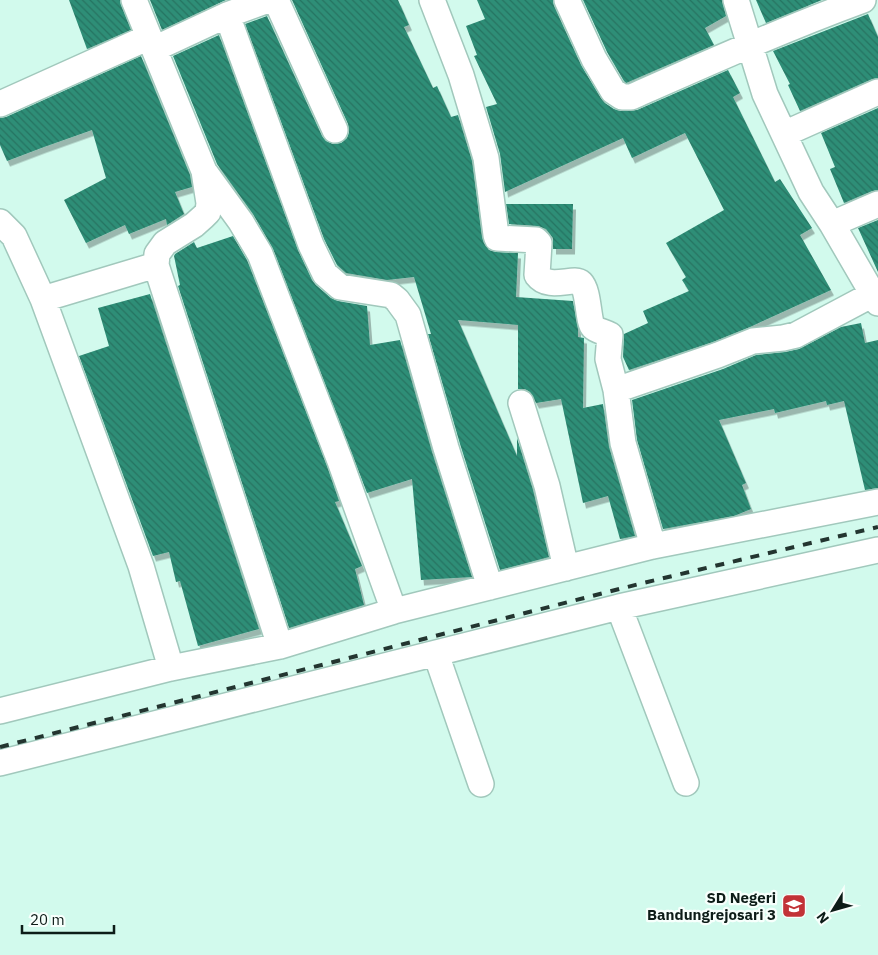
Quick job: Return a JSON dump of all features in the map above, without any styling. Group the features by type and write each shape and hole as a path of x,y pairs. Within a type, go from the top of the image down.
{"street":[{"path":"134,0 204,172 209,203 208,212 194,225 165,243 156,254 156,265 280,646"},
{"path":"0,104 152,43 268,0"},
{"path":"276,0 335,130"},
{"path":"432,0 461,75 486,158 497,238 536,240 539,243 537,275 540,279 552,284 578,281 581,283 589,305 593,328 610,336 608,359 616,390 623,444 652,546"},
{"path":"567,0 594,59 613,91 622,97 631,97 750,44 863,0"},
{"path":"616,390 753,341 796,335 875,299 832,224 811,192 765,94 736,0"},
{"path":"228,15 311,245 325,274 340,287 391,295 408,316 490,587"},
{"path":"784,134 878,92"},
{"path":"204,172 241,222 260,254 336,452 394,611"},
{"path":"832,224 878,204"},
{"path":"0,222 14,236 42,299 141,566 171,668"},
{"path":"42,299 156,265"},
{"path":"521,403 547,486 566,568"},
{"path":"0,711 171,668 280,646 394,611 652,546 878,502"},
{"path":"0,763 619,607 878,550"},
{"path":"619,607 686,783"},
{"path":"436,654 480,784"}],"building":[{"path":"69,0 120,0 131,30 87,49"},
{"path":"150,0 226,0 162,30"},
{"path":"292,0 398,0 409,25 404,27 433,88 437,86 451,117 458,115 472,161 484,243 489,250 518,253 516,297 573,301 578,337 584,338 583,408 603,404 609,447 635,536 620,539 608,496 583,503 561,399 536,403 530,392 525,389 518,389 518,325 458,320 517,456 517,438 533,490 549,557 500,570 460,444 428,334 431,334 414,277 387,280 346,273 337,265 324,239 245,24 267,16 322,136 326,141 333,144 341,143 347,138 349,132 348,124"},
{"path":"477,0 553,0 581,65 601,98 614,109 621,111 637,110 728,70 740,93 733,97 775,182 780,179 812,228 800,235 831,290 713,342 629,370 623,357 624,334 648,323 643,311 689,291 682,280 686,277 666,243 724,210 685,133 632,158 623,138 505,192 500,154 486,107 497,104 474,56 477,55 466,26 485,19"},
{"path":"583,0 722,0 726,16 705,28 714,45 626,83 607,52"},
{"path":"756,0 822,0 766,23"},
{"path":"868,14 878,37 878,78 800,111 788,85 790,84 773,51"},
{"path":"219,35 298,250 312,280 331,298 367,306 370,345 400,340 432,452 472,577 421,580 412,479 367,493 273,249 253,214 217,164 173,56"},
{"path":"141,56 190,175 192,187 175,192 184,214 167,225 166,219 129,234 125,225 86,243 64,200 106,178 92,130 7,161 0,145 0,118"},
{"path":"878,108 878,190 844,203 830,169 835,167 821,133"},
{"path":"506,204 573,204 572,249 553,249 553,238 546,229 537,226 509,224"},
{"path":"878,220 878,272 858,228"},
{"path":"233,236 247,260 327,466 339,501 335,502 362,566 355,569 364,605 289,628 178,286 180,285 175,254 194,242 197,248"},
{"path":"150,294 259,629 198,646 180,581 176,582 169,552 153,556 79,356 109,346 98,308"},
{"path":"861,323 865,343 878,340 878,488 865,490 844,401 827,405 826,401 775,413 774,409 719,420 746,483 742,485 751,509 734,516 663,529 637,440 632,400 723,369 756,355 799,349 841,327"}],"railway":[{"path":"0,747 639,584 878,527"}],"place":[{"name":"SD Negeri Bandungrejosari 3","path":"794,906"}]}
